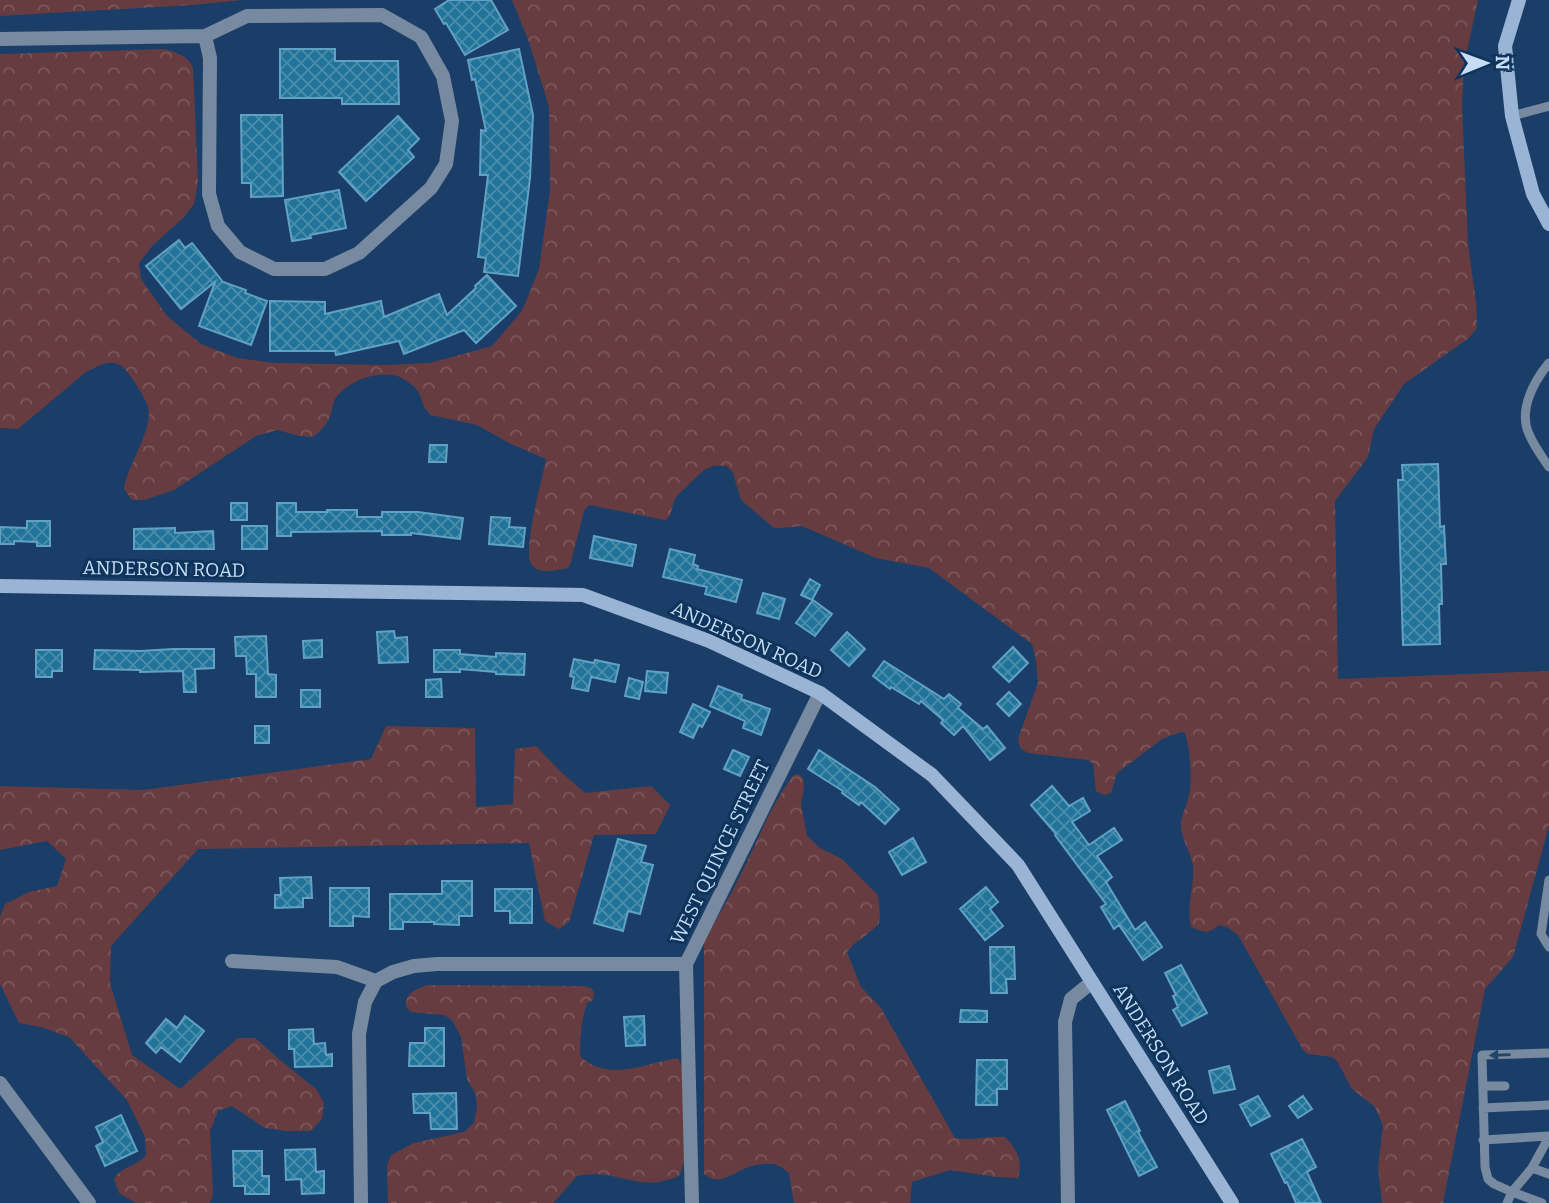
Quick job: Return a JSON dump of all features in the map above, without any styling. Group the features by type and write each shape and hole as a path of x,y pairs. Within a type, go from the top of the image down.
{"street":[{"path":"1519,0 1505,46 1512,116 1532,194 1549,224"},
{"path":"0,39 205,36 247,16 382,15 422,37 443,76 452,121 446,164 431,188 359,253 325,269 274,269 240,252 218,226 209,194 210,58 205,36"},
{"name":"ANDERSON ROAD","path":"0,586 583,595 709,641 820,693 932,775 1018,865 1232,1203"},
{"name":"WEST QUINCE STREET","path":"692,1203 686,964 820,693"},
{"path":"232,961 337,967 376,981"},
{"path":"361,1203 359,1034 365,1002 376,981 393,972 414,966 437,964 686,964"},
{"path":"1068,1203 1065,1022 1072,999 1092,982"},
{"path":"0,1083 89,1203"}],"lane":[{"path":"1512,116 1549,106"},
{"path":"1549,363 1535,384 1527,401 1526,411 1528,433 1549,467"},
{"path":"1549,880 1541,934 1549,947"},
{"path":"1542,1203 1493,1184 1488,1179 1483,1140 1482,1055 1549,1053"},
{"path":"1483,1086 1505,1086"},
{"path":"1483,1108 1549,1105"},
{"path":"1483,1140 1549,1136"},
{"path":"1507,1203 1512,1192 1532,1168 1549,1136"},
{"path":"1532,1168 1549,1174"}],"green space":[{"path":"0,0 243,0 0,16"},
{"path":"512,0 1478,0 1464,65 1462,106 1468,244 1477,328 1469,338 1404,384 1374,429 1368,457 1335,501 1338,679 1549,671 1549,826 1513,957 1485,989 1443,1203 1382,1203 1378,1168 1383,1126 1375,1107 1352,1089 1337,1061 1332,1057 1308,1054 1303,1050 1238,935 1219,925 1205,932 1191,927 1189,911 1193,866 1181,825 1190,792 1185,733 1162,739 1117,773 1111,793 1104,795 1096,791 1093,764 1088,760 1028,753 1020,748 1018,739 1038,683 1032,644 929,568 876,558 802,526 774,528 741,500 733,473 727,466 720,465 705,469 677,496 671,514 665,520 589,505 584,511 568,568 539,570 532,565 529,558 529,546 546,459 477,425 431,415 415,388 397,376 372,376 349,385 335,398 327,422 313,437 277,430 256,436 174,490 144,500 132,500 124,489 147,426 148,407 132,378 119,365 104,364 86,372 18,429 0,428 0,54 164,49 182,55 191,64 198,182 194,204 139,263 141,279 167,316 201,344 237,358 275,363 430,363 492,346 522,311 539,269 550,191 549,107 529,42"},
{"path":"386,726 475,728 476,807 513,804 515,749 536,746 585,793 651,786 670,805 656,834 594,835 569,922 559,929 545,921 529,843 198,849 111,946 110,983 132,1055 180,1089 238,1038 255,1038 317,1090 324,1103 322,1119 311,1131 287,1131 265,1128 232,1106 218,1111 210,1131 213,1195 210,1203 136,1203 119,1193 114,1179 121,1171 146,1155 145,1137 127,1100 69,1037 19,1023 0,984 0,917 5,904 29,892 57,886 66,859 47,841 0,850 0,786 143,790 371,759"},
{"path":"798,774 803,778 801,804 807,836 820,848 842,859 878,895 879,924 847,952 861,987 881,1008 955,1138 1005,1137 1018,1156 1018,1178 950,1170 912,1182 910,1203 794,1203 789,1173 776,1165 752,1166 720,1179 709,1178 704,1174 704,942 736,885 777,800 793,776"},
{"path":"428,985 591,988 594,993 593,1000 587,1003 583,1016 580,1056 591,1064 615,1070 678,1058 683,1068 684,1161 680,1175 657,1182 606,1175 577,1176 553,1203 388,1203 387,1166 391,1155 414,1143 464,1132 474,1123 477,1108 476,1095 467,1079 461,1037 452,1020 444,1015 411,1012 406,1007 409,995"}],"building":[{"path":"449,0 491,0 508,30 465,55 435,9"},
{"path":"280,49 335,49 335,61 398,61 399,104 342,104 342,98 280,98"},
{"path":"519,49 533,115 530,178 518,276 484,272 486,258 478,257 488,175 480,175 481,130 486,131 475,79 472,80 468,60"},
{"path":"241,115 282,115 283,196 251,197 251,183 242,183"},
{"path":"398,116 419,139 408,150 414,157 366,201 339,172"},
{"path":"339,190 346,228 292,241 285,200"},
{"path":"179,240 185,248 192,243 223,282 267,301 251,345 199,326 215,282 181,309 146,266"},
{"path":"487,275 516,306 476,343 464,330 404,354 399,341 336,355 335,351 270,351 270,301 325,302 325,314 381,301 384,317 439,294 447,315"},
{"path":"430,445 447,445 446,462 429,462"},
{"path":"1438,464 1440,527 1444,526 1446,564 1441,564 1440,644 1403,645 1398,480 1403,480 1402,465"},
{"path":"231,503 247,503 247,520 231,520"},
{"path":"277,503 296,503 296,512 357,510 357,517 382,517 382,512 418,512 463,518 460,539 411,533 382,535 382,531 291,532 291,536 277,536"},
{"path":"491,517 510,518 509,527 525,528 523,547 489,544"},
{"path":"27,521 50,521 50,546 37,546 37,542 14,541 14,544 0,544 0,527 27,528"},
{"path":"242,526 267,526 267,549 242,549"},
{"path":"175,528 175,533 213,531 214,549 134,549 134,529"},
{"path":"594,536 636,545 632,566 590,558"},
{"path":"670,549 695,555 693,564 698,566 697,569 742,580 736,602 705,594 707,587 663,577"},
{"path":"810,579 820,585 812,600 801,595"},
{"path":"763,593 785,599 779,619 757,613"},
{"path":"813,600 832,614 815,636 796,623"},
{"path":"394,631 395,638 407,637 408,662 379,663 377,632"},
{"path":"847,632 865,649 849,666 831,650"},
{"path":"266,636 268,674 276,675 276,697 256,697 256,674 247,674 246,656 236,656 235,637"},
{"path":"322,640 322,657 304,658 303,641"},
{"path":"1013,647 1028,663 1009,682 993,667"},
{"path":"214,649 214,668 195,669 196,692 184,692 183,671 94,669 95,650"},
{"path":"36,650 62,650 62,671 52,671 52,677 36,677"},
{"path":"434,650 460,650 460,654 496,657 496,653 525,654 524,675 460,669 460,672 434,672"},
{"path":"574,659 619,665 615,682 591,677 588,691 572,688 574,677 570,676"},
{"path":"884,661 944,699 949,694 961,704 958,708 983,729 987,726 1005,748 990,760 963,726 954,735 941,723 943,720 921,701 919,704 891,687 890,689 873,676"},
{"path":"647,671 668,673 666,693 645,691"},
{"path":"629,678 643,682 639,699 625,696"},
{"path":"441,679 442,697 426,697 426,680"},
{"path":"718,686 742,695 741,699 770,709 761,735 743,728 745,721 710,706"},
{"path":"301,690 320,690 320,707 301,707"},
{"path":"1009,692 1021,704 1009,716 997,704"},
{"path":"693,704 710,712 693,738 680,732"},
{"path":"255,726 269,726 269,743 255,743"},
{"path":"733,750 749,757 740,776 724,769"},
{"path":"819,750 875,787 899,809 885,824 861,802 859,805 842,793 843,791 808,769"},
{"path":"1052,786 1069,806 1083,798 1090,811 1072,822 1089,845 1114,828 1122,840 1097,856 1112,877 1106,882 1135,930 1145,922 1162,947 1143,960 1119,925 1114,929 1101,907 1106,904 1056,834 1031,805"},
{"path":"913,838 926,862 902,875 889,852"},
{"path":"618,839 646,846 641,862 653,865 640,914 628,911 623,931 594,923"},
{"path":"311,877 312,898 303,898 303,907 275,908 275,895 281,895 280,878"},
{"path":"442,881 472,881 472,916 459,916 459,925 403,922 403,929 390,929 390,894 442,894"},
{"path":"986,887 998,902 990,909 1003,926 985,940 960,909"},
{"path":"330,888 369,888 369,917 353,916 353,926 330,926"},
{"path":"495,889 532,889 532,923 510,923 510,911 495,911"},
{"path":"990,947 1014,947 1015,979 1006,979 1007,993 991,993"},
{"path":"1181,965 1207,1013 1182,1026 1173,1010 1178,1007 1173,996 1176,995 1165,973"},
{"path":"961,1010 987,1011 987,1022 960,1022"},
{"path":"185,1016 204,1031 180,1062 161,1047 156,1053 146,1043 166,1019 177,1028"},
{"path":"644,1016 645,1045 626,1046 624,1017"},
{"path":"425,1028 444,1028 444,1066 409,1066 410,1043 425,1043"},
{"path":"313,1029 314,1044 325,1043 326,1055 332,1054 332,1066 295,1067 294,1049 289,1049 289,1030"},
{"path":"977,1060 1007,1060 1007,1089 997,1089 997,1105 976,1105"},
{"path":"1229,1066 1235,1089 1214,1093 1209,1071"},
{"path":"456,1093 457,1129 431,1129 430,1113 414,1113 413,1094"},
{"path":"1258,1096 1270,1116 1251,1126 1240,1105"},
{"path":"1303,1096 1312,1109 1298,1118 1289,1106"},
{"path":"1125,1101 1157,1167 1139,1176 1107,1110"},
{"path":"121,1115 137,1151 105,1166 96,1146 103,1142 96,1127"},
{"path":"1302,1139 1316,1167 1307,1172 1321,1203 1296,1203 1271,1154"},
{"path":"315,1149 316,1172 324,1171 324,1193 302,1194 301,1179 286,1180 285,1150"},
{"path":"233,1151 262,1151 262,1176 269,1176 269,1194 245,1194 245,1186 234,1186"}]}
